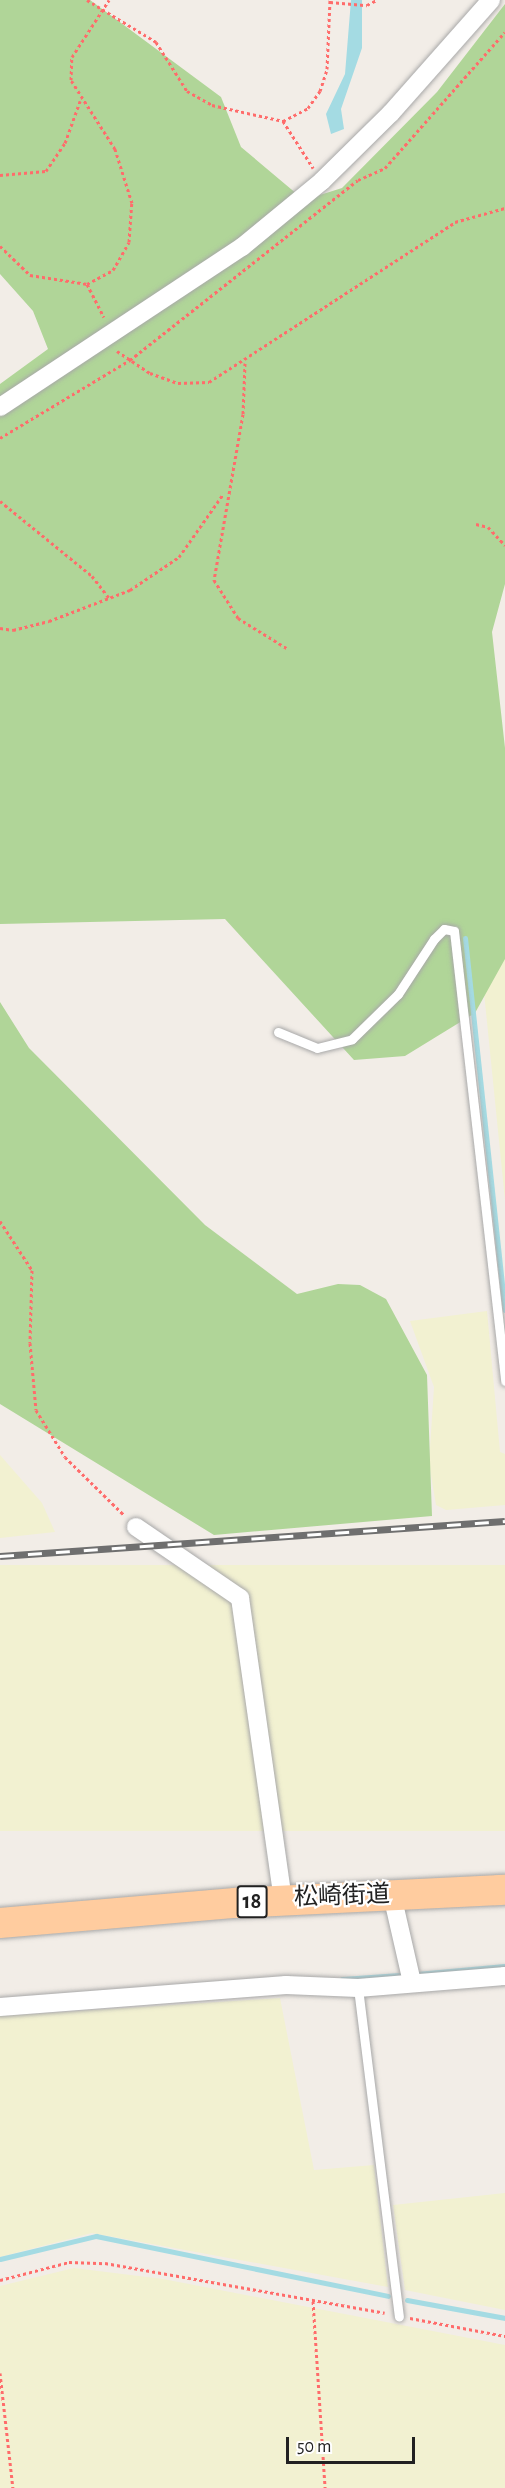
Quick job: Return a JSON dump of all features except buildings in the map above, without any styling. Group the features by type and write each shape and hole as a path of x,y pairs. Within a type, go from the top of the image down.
{"main road":[{"name":"松崎街道","path":"0,1923 283,1900 505,1890"}],"street":[{"path":"0,407 109,338 242,247 322,181 491,0"},
{"path":"136,1527 240,1599 283,1900"},
{"path":"392,1895 412,1982"},
{"path":"0,2007 286,1985 358,1988 505,1976"}],"lane":[{"path":"278,1032 317,1048 352,1039 398,994 434,939 444,929 454,931 505,1381"},
{"path":"358,1988 399,2316"}],"path":[{"path":"87,0 156,42 187,91 212,105 283,121 308,108 320,91 327,69 330,1 367,5 377,0"},
{"path":"0,246 30,274 87,284 113,270 129,242 132,203 115,149 80,101 71,80 72,57 109,0"},
{"path":"0,175 46,171 65,143 80,101"},
{"path":"283,121 322,181"},
{"path":"87,284 109,338 150,373 178,383 209,382 245,363 285,328 455,222 505,208"},
{"path":"245,363 243,414 225,492 214,580 238,618 288,649"},
{"path":"0,628 31,626 110,599 179,557 225,492"},
{"path":"0,501 92,576 110,599"},
{"path":"476,524 488,527 505,545"},
{"path":"0,1221 32,1269 30,1343 36,1410 65,1457 136,1527"},
{"path":"0,2280 69,2262 105,2263 505,2336"},
{"path":"312,2301 325,2488"},
{"path":"0,2373 13,2488"}],"green space":[{"path":"0,0 90,0 221,97 241,147 304,200 342,188 437,92 505,4 505,584 492,632 505,748 505,959 475,1013 405,1056 354,1060 225,919 0,924 0,384 48,349 33,311 0,274"},
{"path":"505,885 505,1200 478,933"},
{"path":"0,1002 29,1048 205,1225 297,1294 338,1284 360,1285 386,1299 427,1375 432,1516 214,1535 0,1404"},
{"path":"487,1311 500,1452 505,1454 505,1505 446,1510 436,1505 429,1463 434,1387 410,1321"},
{"path":"0,1455 42,1503 55,1532 0,1538"},
{"path":"0,1565 505,1565 505,1831 0,1831"},
{"path":"280,1998 314,2170 374,2165 388,2287 92,2233 0,2257 0,2016"},
{"path":"505,2193 505,2310 405,2290 393,2205"},
{"path":"74,2268 163,2279 505,2345 505,2488 0,2488 0,2286"}],"water":[{"path":"351,0 362,0 362,48 341,109 344,129 331,134 326,114 345,74"}],"waterway":[{"path":"465,938 505,1310"},
{"path":"417,1974 505,1966"},
{"path":"342,1979 400,1975"},
{"path":"0,2259 96,2236 388,2296"},
{"path":"407,2300 505,2318"}],"railway":[{"path":"0,1556 505,1521"}]}
